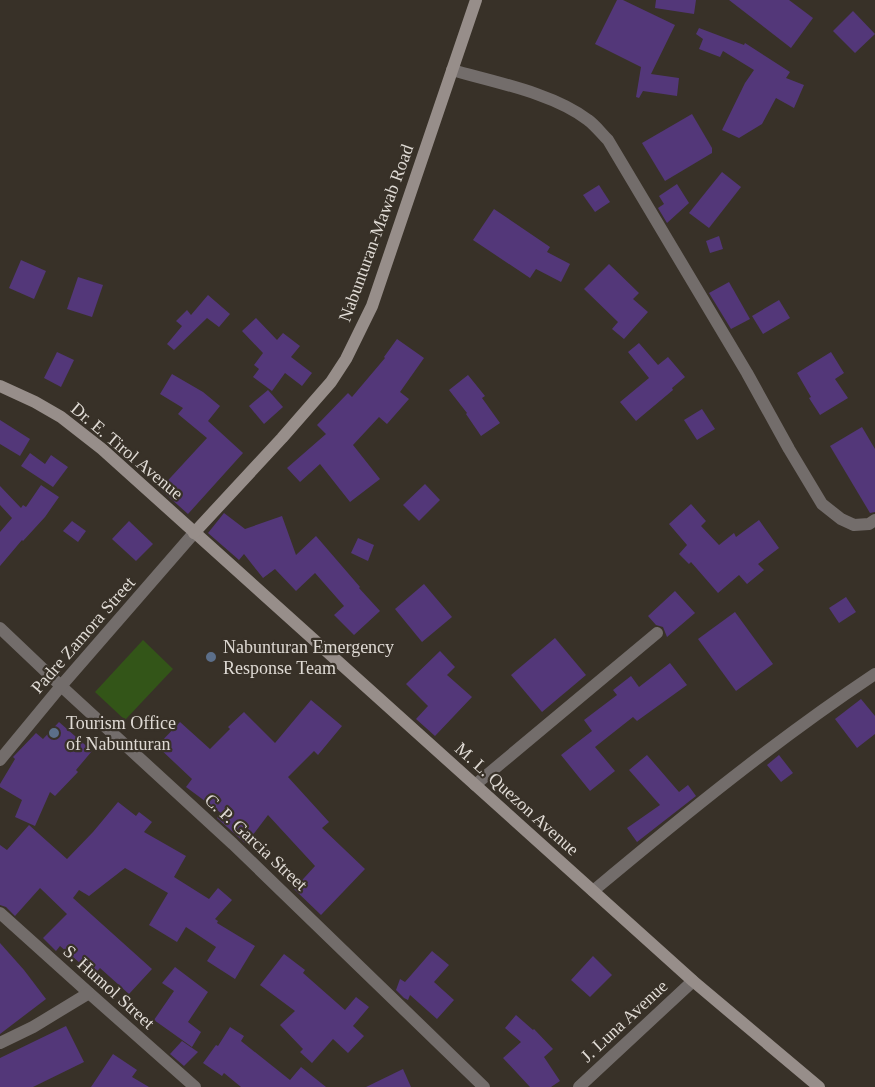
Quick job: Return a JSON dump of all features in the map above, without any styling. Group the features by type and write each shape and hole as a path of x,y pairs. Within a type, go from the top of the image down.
{"main road":[{"name":"Nabunturan-Mawab Road","path":"194,533 313,403 331,382 346,359 372,306 476,0"},
{"name":"Dr. E. Tirol Avenue","path":"0,386 35,402 80,431 194,533"},
{"name":"M. L. Quezon Avenue","path":"194,533 693,981 819,1087"}],"street":[{"path":"452,70 538,95 573,110 589,120 608,140 822,504 841,519 854,525 869,524 875,520"},
{"name":"Padre Zamora Street","path":"0,760 194,533"},
{"name":"C. P. Garcia Street","path":"0,628 233,844 484,1087"},
{"path":"475,785 657,633"},
{"path":"593,891 819,711 875,674"},
{"name":"S. Humol Street","path":"0,913 195,1087"},
{"name":"J. Luna Avenue","path":"579,1087 693,981"},
{"path":"0,1043 33,1027 88,993"}],"green space":[{"path":"143,640 173,669 125,720 95,692"}],"building":[{"path":"617,0 623,0 675,25 651,74 679,78 677,96 643,91 639,98 636,97 641,67 595,44"},
{"path":"656,0 696,0 694,14 655,8"},
{"path":"729,0 789,0 813,18 791,48"},
{"path":"853,11 875,34 855,53 833,31"},
{"path":"699,28 744,45 745,43 790,72 786,78 804,85 794,108 776,98 762,124 739,138 722,130 745,83 754,70 723,51 720,57 699,49 703,39 696,34"},
{"path":"692,114 712,148 712,153 665,181 642,143"},
{"path":"722,172 741,187 709,228 689,213"},
{"path":"677,184 689,203 667,223 658,208 664,204 659,196"},
{"path":"599,185 610,202 595,212 583,195"},
{"path":"494,209 550,247 547,252 570,264 561,282 536,269 530,278 473,240"},
{"path":"719,236 723,249 710,253 706,241"},
{"path":"21,260 46,271 34,299 9,288"},
{"path":"609,264 639,293 633,299 648,312 624,339 612,329 618,322 584,289"},
{"path":"78,277 103,285 92,317 67,309"},
{"path":"729,282 750,319 731,329 709,293"},
{"path":"208,295 230,314 219,327 207,318 174,350 167,344 182,326 176,321 187,310 191,315"},
{"path":"779,300 790,318 763,334 752,316"},
{"path":"256,318 277,340 283,333 300,346 291,357 312,373 302,386 285,373 272,391 253,377 259,369 254,365 263,353 242,331"},
{"path":"397,339 424,358 400,392 409,399 387,424 379,417 353,445 380,479 350,502 320,464 300,482 287,468 326,434 317,425 348,393 352,397 385,358"},
{"path":"639,343 658,365 668,357 685,377 636,421 620,402 649,378 628,352"},
{"path":"57,352 74,360 61,387 44,378"},
{"path":"831,352 844,373 835,379 848,398 820,415 797,373"},
{"path":"172,374 203,392 220,406 208,421 243,453 188,514 160,489 207,438 178,414 183,408 160,394"},
{"path":"468,375 485,396 482,398 500,423 481,436 449,390"},
{"path":"268,390 283,407 264,424 249,406"},
{"path":"702,409 715,429 697,440 684,420"},
{"path":"0,420 30,439 20,456 0,444"},
{"path":"862,427 875,449 875,512 870,513 830,446"},
{"path":"30,453 45,464 51,455 68,467 53,487 21,466"},
{"path":"425,484 440,500 419,521 403,505"},
{"path":"41,485 59,497 45,517 0,566 0,532 12,518 0,505 0,486 21,508 23,505 26,507"},
{"path":"691,504 706,521 701,526 719,545 734,533 736,537 759,520 779,548 758,564 764,570 747,584 739,575 718,593 691,562 689,564 679,554 687,545 669,524"},
{"path":"224,513 245,529 282,516 296,555 316,536 380,611 354,635 334,615 344,606 315,573 296,591 275,569 263,578 244,554 239,560 208,533"},
{"path":"72,521 86,531 78,542 63,531"},
{"path":"129,521 153,544 136,561 112,539"},
{"path":"358,538 374,545 368,561 351,553"},
{"path":"424,584 452,617 422,642 395,609"},
{"path":"675,591 695,613 667,637 663,627 656,625 648,616"},
{"path":"846,597 856,612 839,623 829,608"},
{"path":"735,612 773,664 736,691 698,639"},
{"path":"555,638 586,675 542,712 511,675"},
{"path":"440,651 455,667 447,675 472,697 435,736 416,719 428,706 406,684"},
{"path":"670,663 687,685 637,721 633,717 595,747 615,771 590,791 561,755 592,731 584,720 617,695 613,690 631,676 639,687"},
{"path":"861,699 875,716 875,734 857,748 835,719"},
{"path":"311,700 342,726 318,755 314,751 288,777 329,822 322,828 365,869 321,915 294,889 315,866 268,815 246,844 217,818 221,813 186,787 192,779 157,746 180,722 210,749 244,712 275,743"},
{"path":"59,722 92,751 76,770 78,772 55,796 50,792 35,826 15,817 22,800 0,787 0,784 15,759 13,757 36,733 43,739"},
{"path":"647,755 679,792 688,785 696,796 637,842 627,828 660,805 629,770"},
{"path":"779,755 793,773 781,782 767,765"},
{"path":"118,802 136,816 139,812 152,822 144,832 186,856 174,877 209,899 218,888 232,900 215,919 217,923 255,946 235,979 207,961 216,947 186,927 177,942 149,925 168,893 125,868 89,896 79,890 73,898 152,969 129,994 100,968 94,975 60,946 56,951 43,938 67,914 40,888 15,916 6,907 0,905 0,845 7,850 29,825 67,859"},
{"path":"0,943 46,999 0,1034"},
{"path":"432,951 449,965 434,982 454,1000 437,1019 410,995 408,1000 396,990 400,979 405,982"},
{"path":"284,954 305,970 303,973 345,1010 356,997 369,1007 353,1026 364,1036 348,1053 333,1039 312,1063 300,1052 303,1049 280,1025 295,1011 260,985"},
{"path":"593,956 612,975 590,997 571,980"},
{"path":"175,967 208,992 188,1022 201,1032 192,1047 154,1020 174,991 162,983"},
{"path":"516,1015 534,1029 553,1049 544,1057 560,1081 551,1087 530,1087 503,1058 521,1042 505,1028"},
{"path":"66,1026 84,1062 33,1087 0,1087 0,1058"},
{"path":"230,1027 244,1036 241,1041 290,1080 301,1067 326,1087 241,1087 224,1073 222,1076 203,1063 216,1045 218,1046"},
{"path":"182,1041 198,1052 184,1066 170,1054"},
{"path":"113,1054 137,1070 132,1077 149,1087 91,1087"},
{"path":"403,1069 411,1087 366,1087"}],"place":[{"name":"Nabunturan Emergency Response Team","path":"211,657"},
{"name":"Tourism Office of Nabunturan","path":"54,733"}]}
